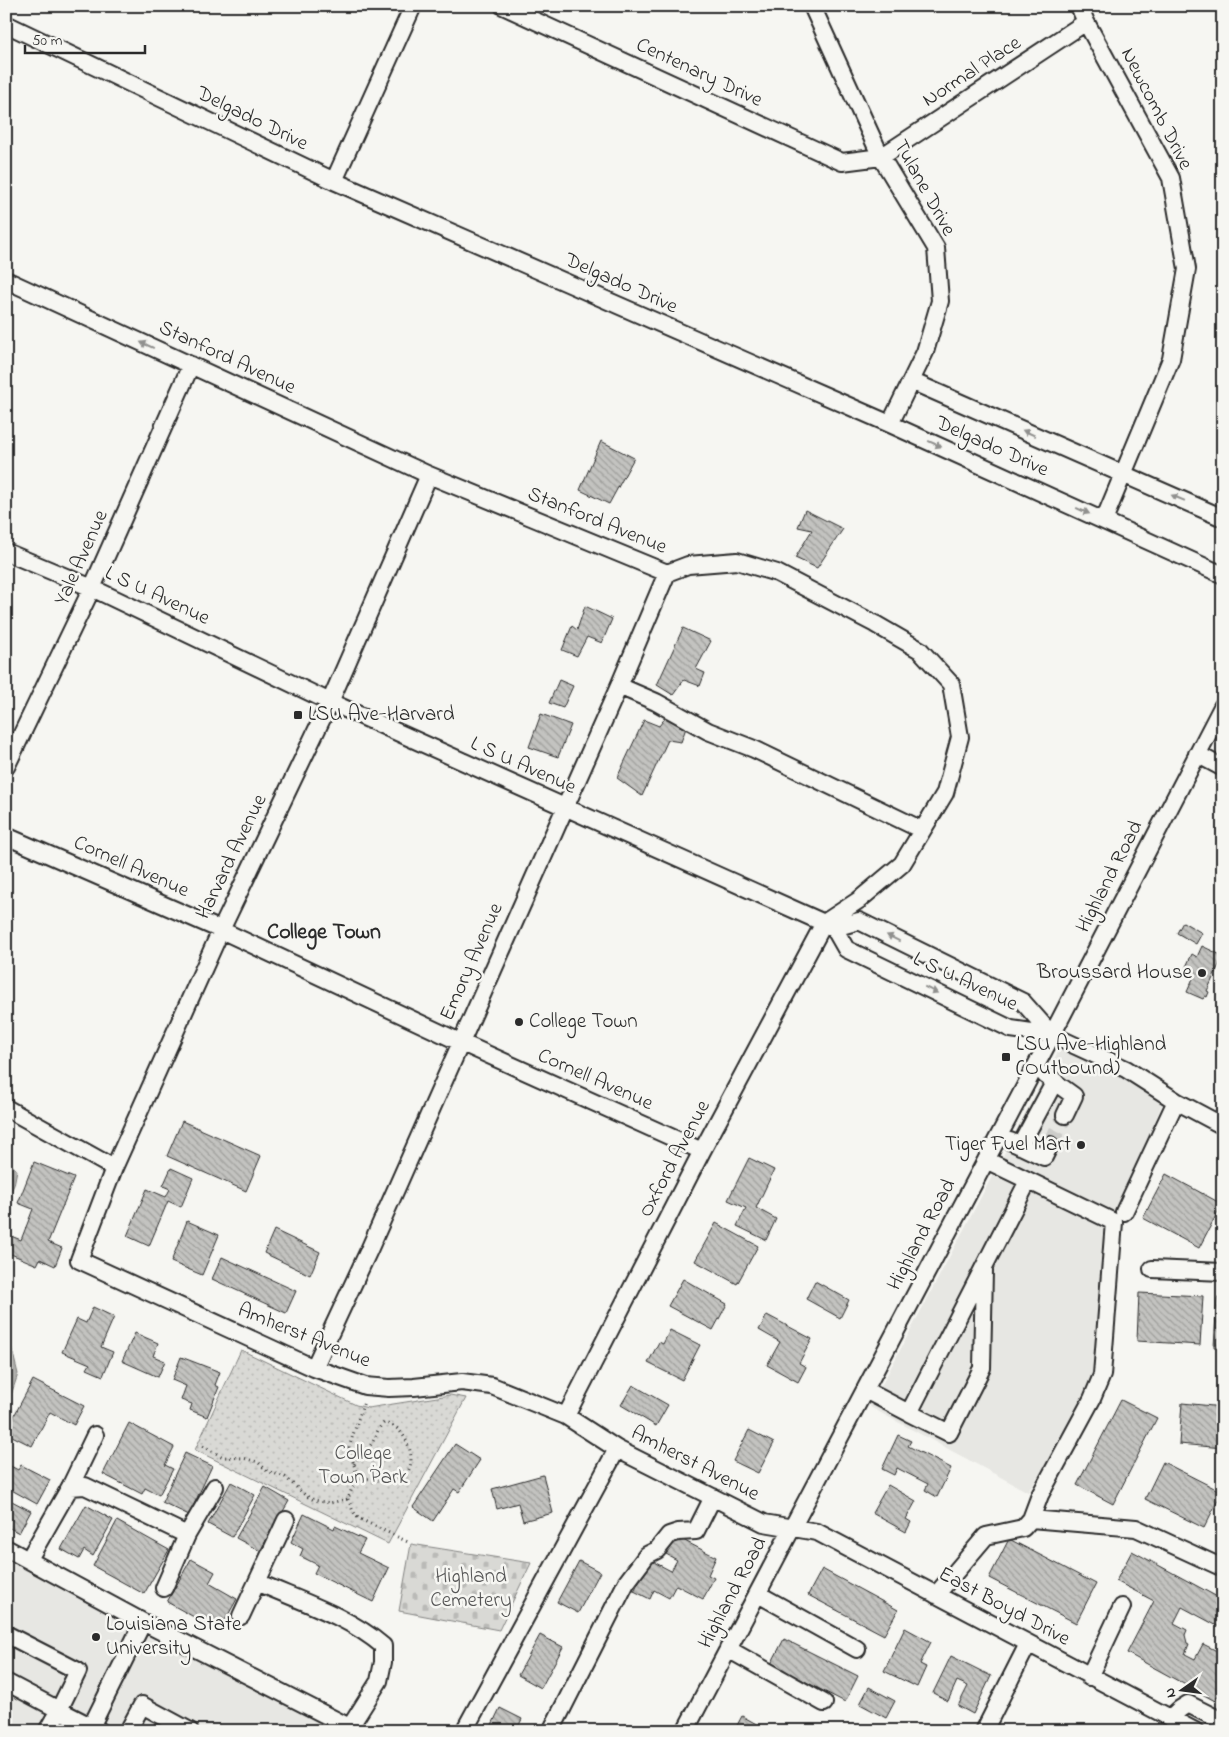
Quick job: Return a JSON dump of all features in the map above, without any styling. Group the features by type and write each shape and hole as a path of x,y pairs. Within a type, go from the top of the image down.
{"street":[{"path":"334,182 413,6"},
{"name":"Centenary Drive","path":"503,6 842,162 881,157"},
{"name":"Tulane Drive","path":"812,6 881,157 936,248 940,301 925,352 890,424"},
{"name":"Newcomb Drive","path":"1079,6 1171,178 1187,269 1171,359 1104,520"},
{"name":"Normal Place","path":"881,157 1086,22"},
{"name":"Delgado Drive","path":"6,24 334,182 890,424 1223,575"},
{"name":"Stanford Avenue","path":"6,280 430,475 667,573 688,565 738,561 777,573 875,624 920,650 950,684 960,737 945,793 902,864 829,926"},
{"name":"Yale Avenue","path":"6,767 92,588 191,365"},
{"name":"Delgado Drive","path":"911,381 1223,518"},
{"name":"Harvard Avenue","path":"79,1260 114,1168 221,930 330,702 430,475"},
{"name":"L S U Avenue","path":"6,552 92,588 330,702 829,926 846,949 1011,1029 1052,1035"},
{"name":"Emory Avenue","path":"314,1368 369,1250 619,686 667,573"},
{"path":"619,686 656,702 708,731 754,749 922,830"},
{"name":"Highland Road","path":"685,1731 1052,1035 1223,705"},
{"path":"1197,754 1223,768"},
{"name":"Cornell Avenue","path":"6,836 221,930 460,1042 702,1151"},
{"name":"L S U Avenue","path":"829,926 859,921 1023,1002 1052,1035"},
{"name":"Oxford Avenue","path":"566,1416 702,1151 829,926"},
{"path":"1052,1035 1126,1069 1176,1101 1223,1126"},
{"path":"1035,1067 1074,1096 1065,1115"},
{"path":"1020,1146 1054,1081"},
{"path":"1124,1212 1176,1101"},
{"path":"6,1108 114,1168"},
{"path":"999,1135 1044,1157 1050,1145"},
{"path":"936,1595 986,1536 1023,1528 1031,1519 1040,1495 1092,1399 1102,1375 1106,1342 1114,1222 986,1160"},
{"path":"909,1412 1028,1181"},
{"name":"Amherst Avenue","path":"79,1260 314,1368 365,1386 389,1388 414,1387 462,1382 492,1386 566,1416 617,1449 764,1523 792,1528"},
{"path":"865,1390 949,1433 982,1368 984,1266"},
{"path":"1152,1269 1221,1268"},
{"path":"28,1558 70,1487 95,1435"},
{"path":"464,1731 617,1449"},
{"path":"70,1487 85,1486 187,1535"},
{"path":"164,1588 187,1535 214,1487"},
{"path":"551,1731 626,1583 647,1555 657,1550 669,1535 678,1532 696,1531 713,1497"},
{"path":"1031,1519 1136,1528 1223,1568"},
{"path":"241,1616 286,1520"},
{"name":"East Boyd Drive","path":"792,1528 817,1532 1194,1731"},
{"path":"6,1548 28,1558 143,1622 353,1729 379,1681 383,1662 383,1646 369,1634 346,1621 257,1582"},
{"path":"758,1594 857,1649"},
{"path":"1089,1676 1122,1608"},
{"path":"6,1682 93,1729 143,1622"},
{"path":"6,1634 78,1672 47,1731"},
{"path":"984,1731 1028,1644"},
{"path":"728,1649 824,1703"},
{"path":"1170,1718 1188,1704 1223,1721 1217,1731"},
{"path":"128,1731 142,1705 190,1731"}],"path":[{"path":"354,1465 371,1445 380,1426 384,1423 395,1427 407,1442 412,1456 410,1466 401,1478 391,1481 360,1477 356,1471 354,1465 349,1447 364,1407 365,1386"},
{"path":"203,1446 223,1457 243,1458 258,1462 266,1471 290,1481 305,1495 314,1500 330,1503 348,1499"},
{"path":"360,1477 352,1488 348,1499 358,1518 408,1542"}],"shaded area":[{"path":"1064,1040 1164,1099 1114,1222 1102,1375 1028,1492 870,1407"},
{"name":"Louisiana State University","path":"6,1544 367,1731 6,1731"}],"green space":[{"name":"College Town Park","path":"241,1350 356,1405 368,1408 450,1395 466,1398 388,1544 195,1450"},
{"name":"Highland Cemetery","path":"411,1544 531,1563 499,1630 399,1611"}],"water":[{"path":"6,1160 17,1170 14,1185 6,1201"},
{"path":"6,1325 18,1374 6,1410"}],"building":[{"path":"601,441 634,458 609,504 580,490"},
{"path":"805,510 843,529 817,568 795,558 812,530 798,527"},
{"path":"585,606 612,619 602,643 587,637 577,656 562,650 572,626 577,630"},
{"path":"683,628 711,641 696,669 705,673 700,686 684,680 673,695 657,685"},
{"path":"559,680 573,686 563,708 549,703"},
{"path":"541,714 571,725 558,757 529,747"},
{"path":"666,717 687,725 681,742 668,740 642,796 617,778 644,720 659,726"},
{"path":"1183,922 1202,933 1196,944 1177,933"},
{"name":"Broussard House","path":"1202,946 1223,956 1207,991 1209,992 1207,997 1205,996 1203,999 1187,992 1194,976 1184,971 1192,954 1197,957"},
{"path":"182,1121 261,1156 246,1191 167,1156"},
{"path":"749,1158 774,1170 756,1208 776,1219 766,1240 737,1226 746,1208 728,1200"},
{"path":"34,1162 74,1178 48,1242 62,1248 55,1266 40,1259 37,1265 6,1252 6,1234 21,1240 33,1209 18,1203"},
{"path":"171,1168 193,1178 181,1207 168,1201 149,1246 127,1236 147,1189 166,1197 170,1189 163,1186"},
{"path":"1166,1174 1222,1204 1199,1248 1143,1218"},
{"path":"187,1221 219,1235 202,1275 171,1262"},
{"path":"716,1223 758,1246 737,1284 695,1261"},
{"path":"274,1230 320,1252 310,1275 264,1253"},
{"path":"222,1257 296,1291 286,1313 212,1279"},
{"path":"683,1279 727,1304 713,1330 668,1306"},
{"path":"815,1281 849,1300 840,1318 806,1299"},
{"path":"1139,1293 1203,1296 1200,1345 1137,1341"},
{"path":"1217,1298 1223,1299 1223,1348 1214,1347"},
{"path":"93,1307 114,1317 101,1347 113,1352 103,1376 87,1369 90,1364 62,1352 77,1319 86,1323"},
{"path":"767,1315 812,1339 799,1363 806,1367 798,1382 767,1365 780,1342 759,1330"},
{"path":"670,1330 700,1345 682,1380 648,1363 659,1342 663,1344"},
{"path":"135,1333 158,1343 153,1356 165,1361 158,1377 122,1361"},
{"path":"181,1357 220,1372 215,1385 219,1387 207,1417 190,1410 192,1404 181,1400 186,1386 172,1380"},
{"path":"33,1380 84,1406 74,1425 50,1412 32,1446 6,1433 6,1431"},
{"path":"633,1385 668,1405 656,1426 621,1405"},
{"path":"1121,1400 1157,1418 1113,1504 1077,1485"},
{"path":"1182,1403 1223,1407 1223,1448 1179,1444"},
{"path":"129,1423 174,1447 165,1465 173,1469 159,1495 145,1488 142,1494 103,1474"},
{"path":"749,1430 774,1443 758,1473 733,1461"},
{"path":"898,1435 911,1441 908,1446 951,1468 937,1497 925,1490 928,1484 897,1468 894,1475 882,1469"},
{"path":"455,1444 480,1460 459,1492 454,1489 433,1521 413,1507"},
{"path":"185,1453 212,1466 189,1515 162,1502"},
{"path":"6,1457 10,1459 7,1464 18,1470 21,1465 50,1480 37,1504 6,1487"},
{"path":"1163,1462 1222,1492 1204,1528 1145,1499"},
{"path":"543,1475 553,1513 523,1521 518,1503 497,1509 492,1489"},
{"path":"231,1482 255,1495 232,1537 208,1524"},
{"path":"888,1485 916,1501 906,1519 911,1522 906,1532 872,1513"},
{"path":"265,1487 289,1501 260,1551 236,1538"},
{"path":"6,1498 31,1511 19,1533 6,1526"},
{"path":"86,1505 113,1520 93,1556 84,1550 79,1559 61,1549"},
{"path":"304,1514 334,1529 335,1526 365,1540 358,1553 389,1568 373,1602 314,1573 318,1565 300,1556 303,1549 291,1542"},
{"path":"117,1521 169,1550 144,1594 93,1566"},
{"path":"675,1536 716,1557 708,1575 714,1578 703,1599 676,1585 669,1598 654,1590 650,1599 634,1591 650,1560 671,1571 677,1560 666,1554"},
{"path":"1009,1539 1096,1584 1076,1623 989,1578"},
{"path":"1132,1551 1223,1600 1223,1629 1182,1607 1174,1623 1187,1630 1185,1635 1189,1644 1185,1654 1195,1659 1203,1644 1223,1654 1223,1686 1215,1701 1127,1653 1154,1601 1116,1581"},
{"path":"191,1559 215,1572 209,1583 237,1599 219,1631 167,1602"},
{"path":"579,1561 600,1572 578,1613 557,1602"},
{"path":"822,1569 898,1610 884,1635 808,1595"},
{"path":"905,1628 931,1642 920,1664 926,1667 917,1687 884,1671"},
{"path":"540,1635 563,1647 541,1688 518,1675"},
{"path":"784,1639 858,1676 845,1702 771,1664"},
{"path":"951,1656 991,1676 973,1714 958,1706 968,1686 957,1681 948,1701 933,1693"},
{"path":"869,1687 895,1701 886,1718 860,1704"},
{"path":"500,1708 522,1719 516,1731 489,1731"},
{"path":"742,1716 769,1731 734,1731"}],"tunnel":[{"path":"1050,1145 1065,1115"}],"place":[{"name":"LSU Ave-Harvard","path":"298,715"},
{"name":"Broussard House","path":"1202,973"},
{"name":"College Town","path":"519,1022"},
{"name":"LSU Ave-Highland (Outbound)","path":"1006,1057"},
{"name":"Tiger Fuel Mart","path":"1081,1145"},
{"name":"Louisiana State University","path":"96,1637"}],"district":[{"name":"College Town","path":"324,933"}]}
